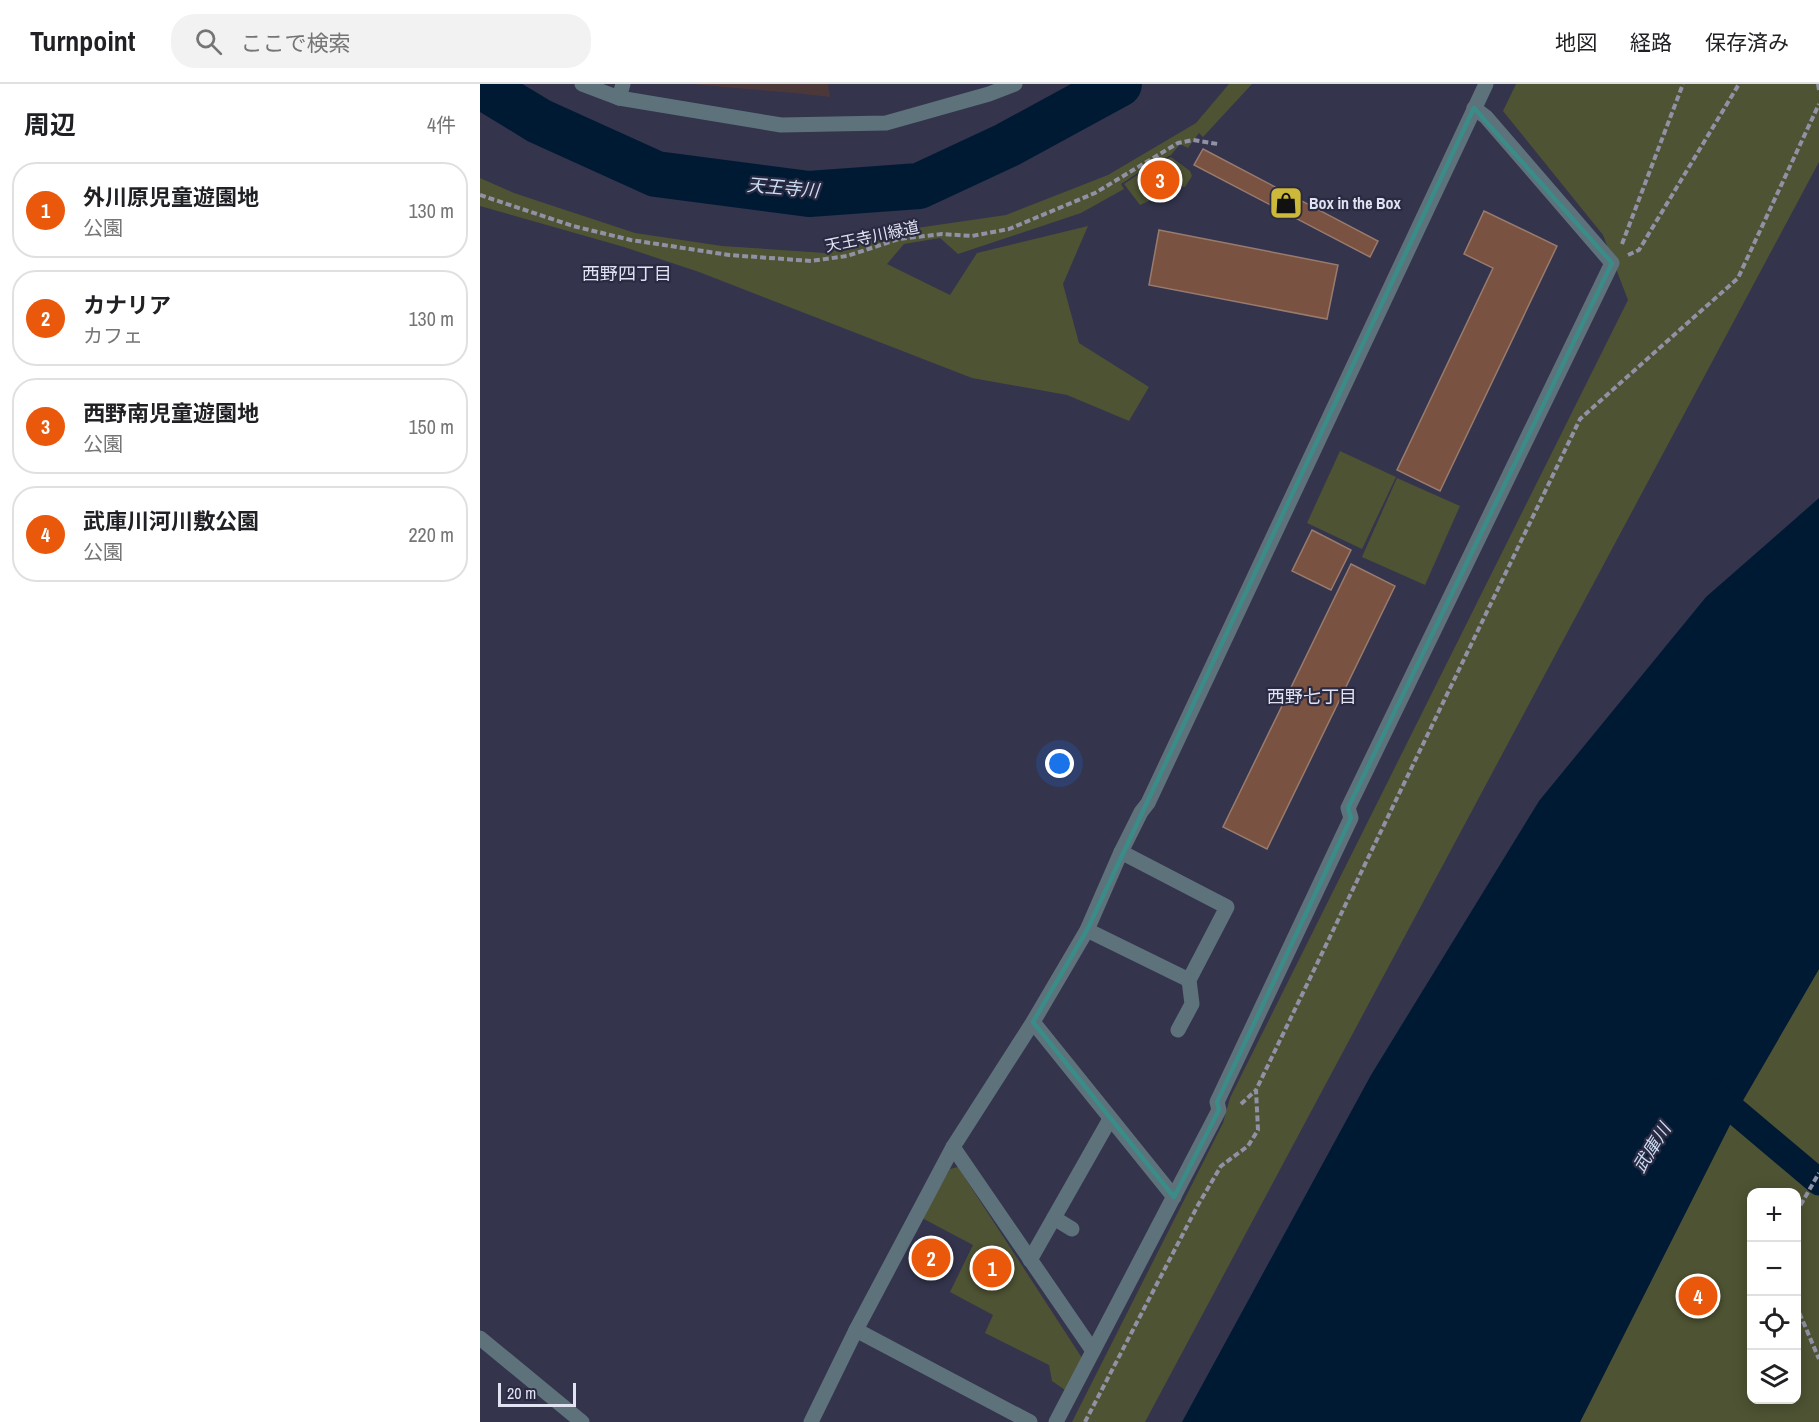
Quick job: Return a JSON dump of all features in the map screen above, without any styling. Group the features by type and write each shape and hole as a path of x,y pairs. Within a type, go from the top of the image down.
{"street":[{"path":"582,84 781,125 886,123 990,94 1015,84"},
{"path":"811,1422 952,1146 1033,1022 1087,930 1121,852 1148,803 1486,84"},
{"path":"1056,1422 1219,1110 1217,1102 1351,818 1348,808 1611,263 1486,117 1474,108"},
{"path":"1121,852 1227,907 1189,980 1192,1004 1178,1030"},
{"path":"1087,930 1189,980"},
{"path":"1033,1022 1174,1197"},
{"path":"1030,1260 1110,1119"},
{"path":"952,1146 1093,1351"},
{"path":"1054,1218 1072,1229"},
{"path":"856,1330 1030,1422"},
{"path":"480,1338 566,1417 582,1422"}],"path":[{"path":"1611,263 1627,234 1683,84"},
{"path":"1611,263 1639,250 1740,84"},
{"path":"1818,84 1819,90"},
{"path":"1085,1422 1198,1205 1221,1166 1248,1146 1258,1130 1256,1090 1580,419 1738,278 1819,104"},
{"name":"天王寺川緑道","path":"480,195 573,226 631,240 729,255 811,261 847,256 899,239 942,234 972,236 1009,229 1095,193 1178,142 1193,140 1218,144"},
{"path":"1801,1204 1819,1173"},
{"path":"1801,1315 1819,1359"}],"highlighted area":[{"path":"1474,108 1612,263 1348,808 1351,818 1217,1102 1219,1110 1174,1197 1033,1022 1087,930"}],"shaded area":[{"path":"691,84 828,84 830,97 794,93"}],"green space":[{"path":"1229,84 1252,84 1203,137 1199,133 1188,148 1180,144 1171,155 1150,165 1121,184 1124,189 1081,213 958,254 940,238 904,244 887,264 950,295 977,253 1088,226 1063,284 1079,343 1149,387 1129,421 1067,395 972,378 699,272 624,247 480,206 480,178 514,193 635,233 722,246 825,253 903,230 1006,215 1108,175 1196,123"},
{"path":"1516,84 1819,84 1819,162 1145,1422 1072,1422 1223,1123 1230,1098 1628,300 1603,235 1503,111"},
{"path":"1171,157 1190,171 1192,176 1185,187 1173,185 1162,195 1140,205 1124,184 1151,166"},
{"path":"1340,451 1396,477 1362,549 1307,523"},
{"path":"1397,478 1460,506 1425,585 1362,557"},
{"path":"1819,969 1819,1422 1580,1422 1738,1109"},
{"path":"958,1167 1082,1358 1065,1390 1052,1381 1049,1365 985,1333 993,1315 950,1292 973,1245 922,1218 950,1169"}],"water":[{"name":"武庫川","path":"1819,498 1819,969 1738,1109 1580,1422 1182,1422 1371,1075 1539,801 1706,597"}],"building":[{"name":"Box in the Box","path":"1203,149 1378,241 1370,257 1194,165"},
{"path":"1484,211 1557,246 1440,491 1397,470 1493,268 1464,254"},
{"path":"1159,230 1338,265 1327,319 1149,285"},
{"path":"1312,530 1351,550 1331,590 1292,571"},
{"path":"1351,564 1395,586 1267,849 1223,827"}],"waterway":[{"name":"天王寺川","path":"480,85 539,121 656,174 809,194 919,186 1007,145 1119,84"},
{"path":"1710,1090 1819,1182"}],"place":[{"name":"西野南児童遊園地","path":"1160,180"},
{"name":"Box in the Box","path":"1286,203"},
{"name":"カナリア","path":"931,1258"},
{"name":"外川原児童遊園地","path":"992,1268"},
{"name":"武庫川河川敷公園","path":"1698,1296"}],"district":[{"name":"西野四丁目","path":"627,274"},
{"name":"西野七丁目","path":"1312,697"}]}
